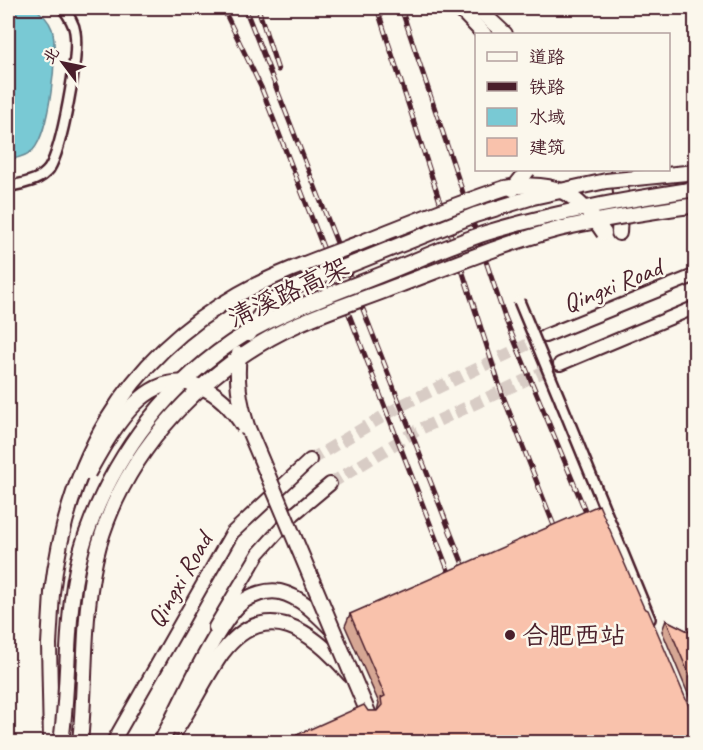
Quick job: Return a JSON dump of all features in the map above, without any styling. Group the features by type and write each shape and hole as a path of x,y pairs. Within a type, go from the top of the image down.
{"highway":[{"path":"459,8 483,33"},
{"path":"477,8 504,33"},
{"path":"475,216 513,189 527,171"},
{"path":"619,171 621,193 619,233"},
{"path":"66,517 88,471 136,402 150,390 166,384 182,382 209,390 240,421 258,452 369,715 242,409 237,380 239,353 258,317 272,301 297,286 475,216 570,187 696,172"},
{"path":"51,742 49,644 52,593 56,555 66,517 86,459 100,430 122,395 169,344 213,310 240,293 292,269 505,188 525,184 561,189 576,198 604,233"},
{"name":"清溪路高架","path":"61,742 65,716 69,623 75,580 85,537 122,458 142,428 185,381 246,334 291,311 484,234 608,202 696,189"},
{"name":"清溪路高架","path":"80,742 85,624 90,584 100,544 112,511 136,465 161,429 196,392 256,346 297,324 491,250 600,220 696,205"},
{"path":"161,742 230,616 251,597 278,591 292,596 312,609 333,629"},
{"path":"167,742 220,656 230,644 252,628 277,623 301,630 321,644 353,679"}],"main road":[{"name":"Qingxi Road","path":"545,336 696,275"},
{"name":"Qingxi Road","path":"560,364 696,307"},
{"name":"Qingxi Road","path":"113,742 232,533 310,460"},
{"path":"154,742 212,632 259,552 294,514 330,484"}],"street":[{"path":"8,187 38,179 49,169 54,158 63,126 76,51 75,31 63,8"},
{"path":"519,301 655,633"}],"water":[{"path":"8,8 35,8 43,15 52,29 54,55 48,110 39,141 27,154 8,160"}],"building":[{"name":"合肥西站","path":"599,505 644,608 648,610 696,723 696,742 300,742 297,735 364,705 368,711 377,711 382,705 381,698 385,696 350,614"},
{"path":"666,620 696,635 696,691"}],"tunnel":[{"path":"310,460 404,404 545,336"},
{"path":"330,484 416,431 560,364"}],"railway":[{"path":"223,8 261,87 455,588"},
{"path":"245,8 469,580"},
{"path":"258,8 278,70"},
{"path":"377,8 503,396 560,541"},
{"path":"401,8 505,318 592,527"}],"place":[{"name":"合肥西站","path":"510,635"}]}
